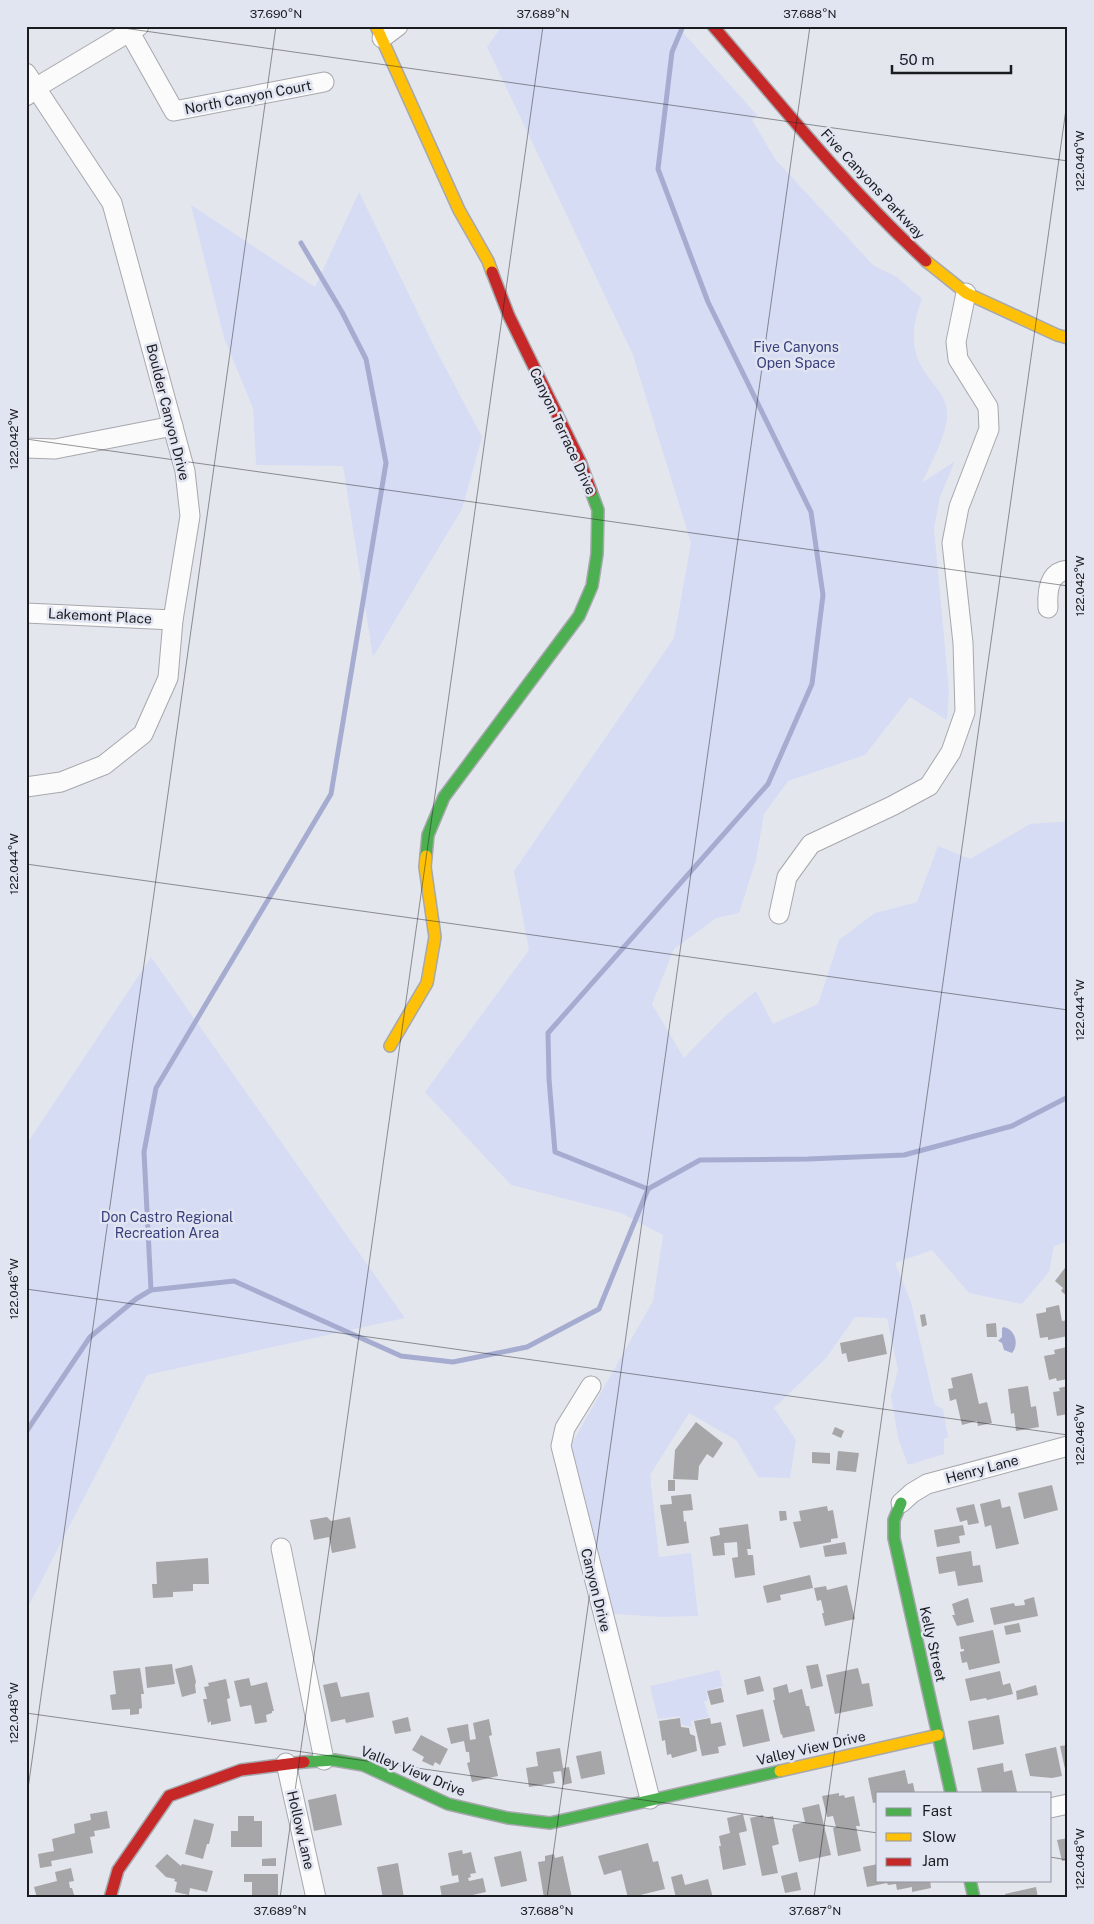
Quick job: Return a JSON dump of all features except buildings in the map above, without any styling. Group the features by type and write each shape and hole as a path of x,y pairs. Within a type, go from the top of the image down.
{"street":[{"path":"379,32 398,26"},
{"name":"Five Canyons Parkway","path":"713,26 843,178 885,223 931,266 966,293 1057,335 1068,338"},
{"path":"30,85 134,28"},
{"name":"North Canyon Court","path":"134,28 174,111 324,82"},
{"name":"Canyon Terrace Drive","path":"379,32 459,210 488,261 509,316 580,461 598,510 597,554 592,586 579,616 444,797 428,835 425,867 434,937 427,983 390,1046"},
{"name":"Boulder Canyon Drive","path":"26,787 61,782 104,765 143,734 168,678 173,620 190,516 185,471 112,203 30,85"},
{"path":"779,914 787,877 810,844 892,806 929,786 951,752 965,712 964,643 952,543 959,507 989,429 988,407 958,359 956,342 966,293"},
{"path":"26,448 56,448 173,426"},
{"path":"1048,608 1047,589 1053,577 1062,571 1068,570"},
{"name":"Lakemont Place","path":"26,613 173,620"},
{"name":"Canyon Drive","path":"591,1386 565,1428 561,1446 650,1799"},
{"name":"Henry Lane","path":"901,1503 912,1493 927,1484 1068,1446"},
{"name":"Kelly Street","path":"901,1503 894,1520 894,1538 951,1792"},
{"path":"280,1548 324,1760"},
{"name":"Valley View Drive","path":"110,1898 118,1870 169,1796 241,1770 286,1763 334,1760 363,1765 448,1804 508,1818 550,1823 938,1735"},
{"name":"Hollow Lane","path":"286,1763 316,1898"},
{"path":"1052,1808 1068,1804"},
{"path":"970,1882 974,1898"}],"green space":[{"name":"Five Canyons Open Space","path":"502,26 677,26 757,115 752,120 775,159 873,265 897,277 922,299 914,330 915,349 923,368 941,394 947,411 942,438 922,483 955,461 940,497 934,528 949,691 947,720 910,697 865,755 788,781 764,814 756,860 739,913 716,918 674,949 652,1004 684,1058 722,1019 756,991 773,1024 818,1004 839,940 875,913 917,902 938,846 970,859 1030,824 1068,821 1068,1241 1054,1246 1049,1272 1022,1304 969,1293 932,1250 895,1263 911,1302 935,1405 943,1409 948,1437 944,1439 944,1454 908,1465 898,1438 891,1396 898,1370 887,1318 855,1317 826,1358 774,1408 796,1440 790,1478 758,1477 736,1440 689,1413 650,1475 659,1557 691,1553 698,1616 662,1617 614,1614 571,1445 653,1301 663,1235 621,1213 511,1185 425,1092 529,950 514,871 674,638 691,543 633,355 487,47"},
{"path":"359,192 436,350 482,437 462,509 373,657 343,466 256,465 253,408 224,338 191,205 315,287"},
{"name":"Don Castro Regional Recreation Area","path":"151,957 405,1318 147,1375 26,1611 26,1145"},
{"path":"719,1670 723,1686 706,1691 708,1700 704,1702 709,1717 691,1721 692,1727 682,1725 680,1716 658,1719 650,1686"}],"shaded area":[{"path":"1004,1327 1014,1334 1016,1342 1012,1353 1004,1350 1002,1343 998,1341 1002,1337 1002,1328"}],"waterway":[{"path":"648,1189 555,1152 549,1079 548,1033 768,784 812,684 823,595 811,512 708,302 658,169 672,52 683,26"},
{"path":"151,1290 144,1152 156,1088 331,794 386,463 366,359 342,312 301,243"},
{"path":"26,1432 90,1337 136,1299 151,1290 234,1281 401,1356 453,1362 527,1347 599,1309 648,1189 700,1160 808,1159 904,1155 1012,1126 1068,1097"}],"traffic: fast":[{"path":"426,856 428,835 444,797 579,616 592,586 597,554 598,510 591,491"},
{"path":"901,1503 894,1520 894,1538 951,1792"},
{"path":"304,1762 334,1760 363,1765 448,1804 508,1818 550,1823 780,1771"},
{"path":"970,1882 974,1898"}],"traffic: slow":[{"path":"376,26 459,210 488,261 492,272"},
{"path":"926,261 966,293 1057,335 1068,338"},
{"path":"390,1046 427,983 435,937 425,867 426,856"},
{"path":"780,1771 938,1735"}],"traffic: jam":[{"path":"713,26 843,176 897,234 926,261"},
{"path":"492,272 509,316 580,461 591,491"},
{"path":"110,1898 118,1870 169,1796 241,1770 304,1762"}]}
